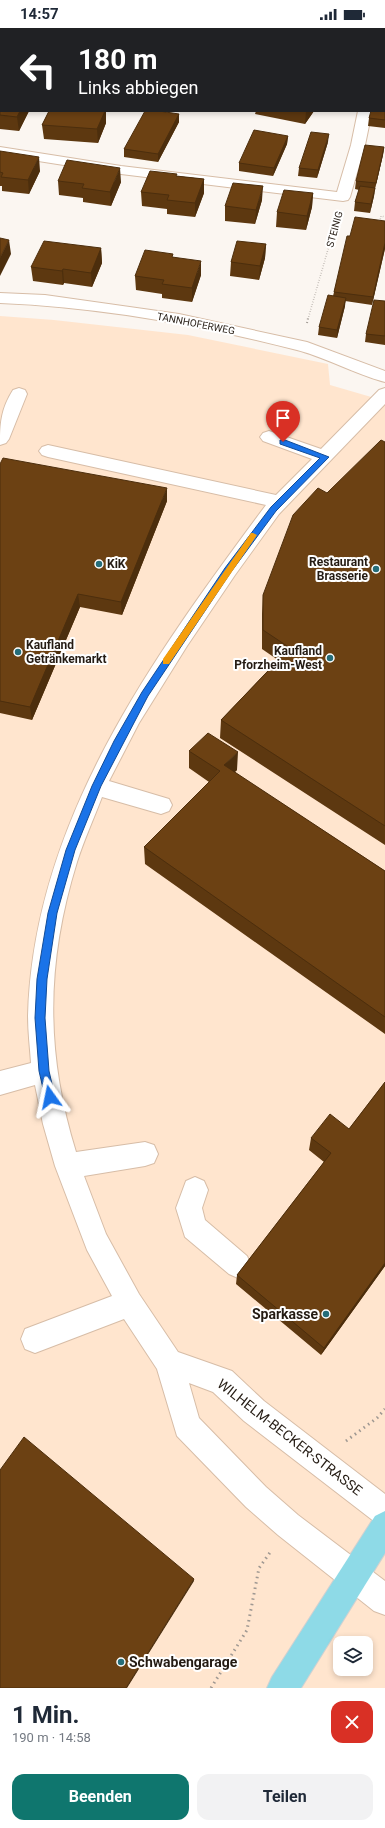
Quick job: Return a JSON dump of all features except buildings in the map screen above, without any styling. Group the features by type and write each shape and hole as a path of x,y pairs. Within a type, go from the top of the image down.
{"main road":[{"path":"284,1688 354,1578 385,1526"}],"street":[{"name":"STEINIG","path":"343,197 358,144 365,112"},
{"path":"0,150 121,170 343,197"},
{"name":"TANNHOFERWEG","path":"0,298 45,300 179,319 301,346 335,357 385,377"},
{"path":"0,439 19,394"},
{"path":"383,398 280,502 228,570 149,687 117,743 96,786 66,861 52,913 42,979 40,1018 44,1071 55,1124 68,1166 96,1241 130,1303 168,1363 187,1426 256,1497 354,1578 385,1600"},
{"path":"269,437 325,457"},
{"path":"48,451 280,502"},
{"path":"96,786 160,805"},
{"path":"0,1083 44,1071"},
{"path":"68,1166 145,1154"},
{"path":"195,1190 189,1208 194,1228 238,1265"},
{"path":"35,1339 130,1303"},
{"name":"WILHELM-BECKER-STRASSE","path":"168,1363 222,1380 254,1411 385,1512"}],"path":[{"name":"STEINIG","path":"301,346 343,197"},
{"path":"373,220 380,221 381,216 385,217"}],"shaded area":[{"path":"0,316 54,320 188,335 328,364 330,385 385,401 385,1688 0,1688"}],"slow traffic":[{"path":"166,662 253,535"}],"place":[{"name":"KiK","path":"99,564"},
{"name":"Restaurant Brasserie","path":"376,569"},
{"name":"Kaufland Getränkemarkt","path":"18,652"},
{"name":"Kaufland Pforzheim-West","path":"330,658"},
{"name":"Sparkasse","path":"326,1314"},
{"name":"Schwabengarage","path":"121,1662"}],"route":[{"path":"50,1097 44,1071 40,1018 42,979 52,913 66,861 96,786 117,743 145,694 228,570 273,509 325,457 283,442"}]}
